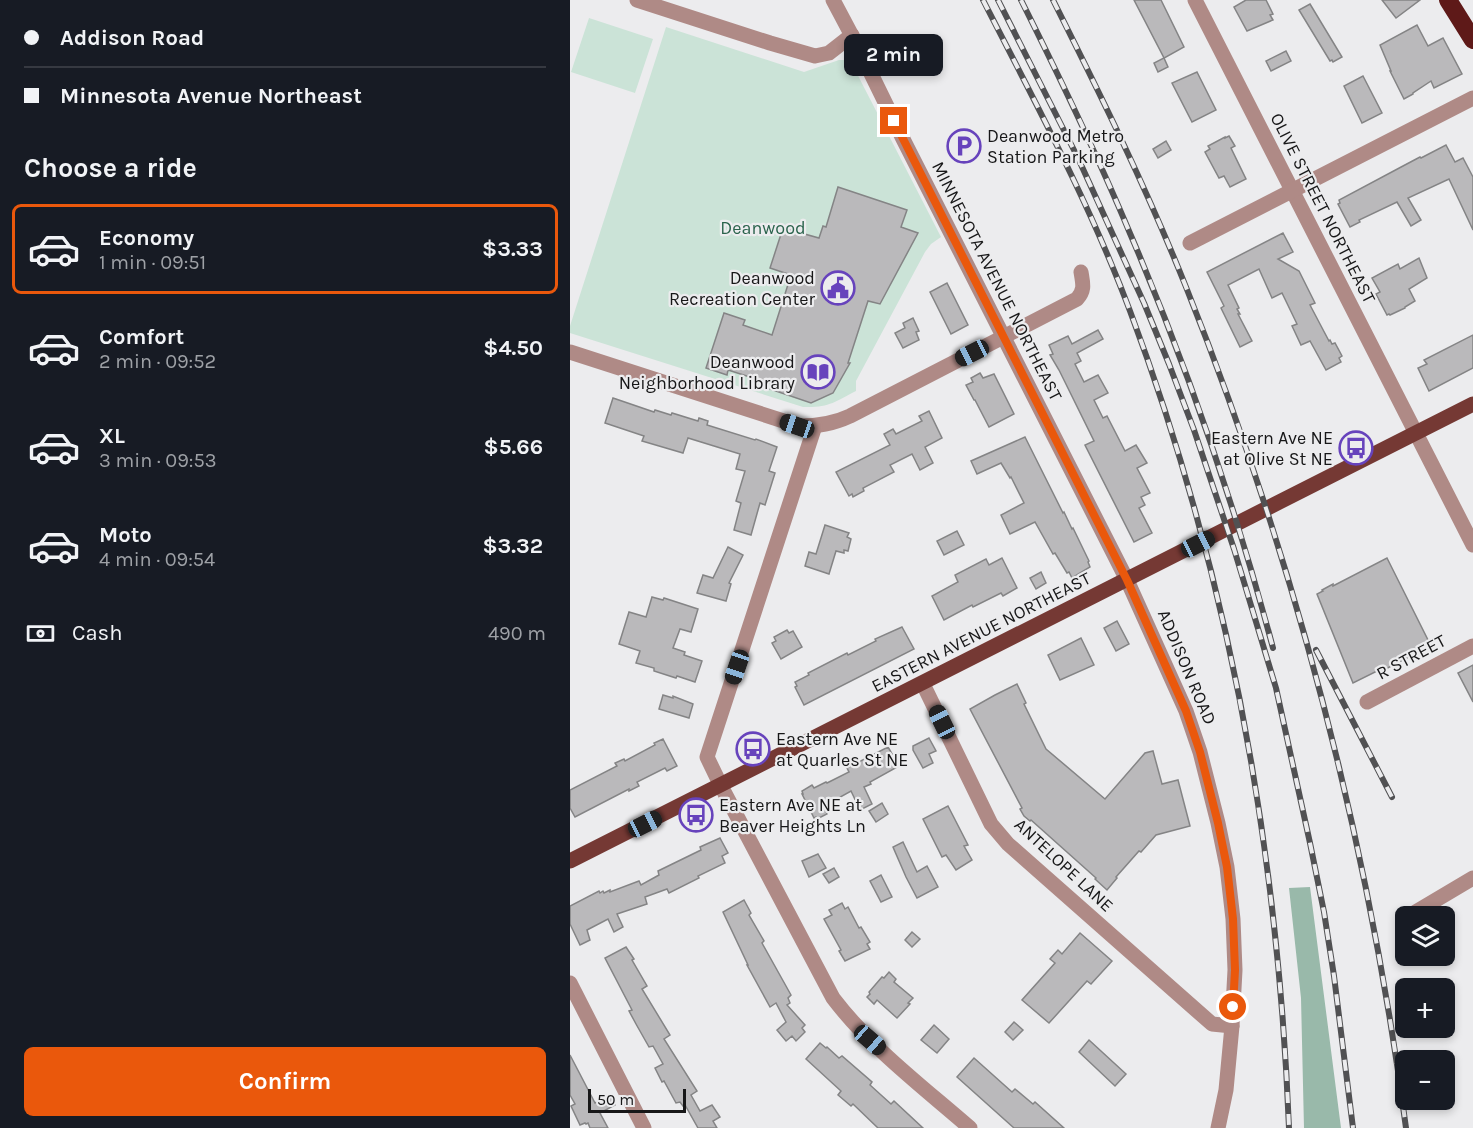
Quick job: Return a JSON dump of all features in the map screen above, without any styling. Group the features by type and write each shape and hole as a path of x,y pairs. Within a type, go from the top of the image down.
{"highway":[{"path":"1448,0 1473,42"}],"main road":[{"path":"1437,0 1473,42"},
{"name":"EASTERN AVENUE NORTHEAST","path":"570,861 1473,404"}],"street":[{"name":"MINNESOTA AVENUE NORTHEAST","path":"833,0 1127,580"},
{"name":"OLIVE STREET NORTHEAST","path":"1195,0 1473,545"},
{"path":"646,1 815,56 829,53 852,35"},
{"path":"1190,243 1473,98"},
{"path":"570,352 797,426 815,426 850,416 1077,299 1083,289 1081,272"},
{"path":"815,426 707,757 833,998 870,1040 970,1128"},
{"name":"ADDISON ROAD","path":"1127,580 1186,711 1200,752 1227,867 1233,919 1235,970 1226,1090 1218,1128"},
{"name":"R STREET","path":"1367,702 1473,646"},
{"name":"ANTELOPE LANE","path":"923,684 991,824 1008,844 1212,1024 1232,1026"},
{"path":"1426,906 1473,878"},
{"path":"570,983 644,1128"}],"green space":[{"path":"589,18 653,39 635,93 571,72"},
{"name":"Deanwood","path":"666,27 804,72 839,60 846,60 852,64 941,237 925,252 856,381 856,391 837,401 825,405 803,407 570,333 570,326"},
{"path":"1310,887 1341,1128 1304,1128 1301,998 1289,888"}],"building":[{"path":"1134,0 1161,0 1184,47 1164,58"},
{"path":"1246,0 1266,0 1273,14 1270,15 1273,20 1247,31 1234,7"},
{"path":"1382,0 1420,0 1396,18"},
{"path":"1310,4 1342,57 1333,62 1330,61 1299,10"},
{"path":"1417,25 1428,46 1443,38 1462,74 1434,88 1431,81 1404,99 1380,45"},
{"path":"1286,51 1291,61 1271,71 1266,61"},
{"path":"1164,58 1168,67 1158,72 1154,63"},
{"path":"1197,72 1216,110 1192,122 1172,83"},
{"path":"1363,76 1382,113 1362,123 1344,86"},
{"path":"1229,136 1235,146 1231,148 1246,179 1230,187 1224,176 1219,178 1205,152 1210,149 1208,146"},
{"path":"1166,141 1171,150 1158,158 1153,149"},
{"path":"1446,145 1455,162 1463,158 1473,177 1473,230 1449,179 1408,198 1421,220 1411,226 1397,202 1359,220 1360,222 1350,227 1338,204 1339,200"},
{"name":"Deanwood Recreation Center","path":"838,187 907,210 901,227 918,233 880,304 868,301 848,363 850,363 833,393 811,403 770,389 772,384 728,370 727,375 706,368 724,313 745,320 743,325 772,335 791,275 770,268 783,228 819,238 823,226 826,227"},
{"path":"1283,233 1293,252 1278,259 1299,271 1315,303 1310,305 1329,341 1332,344 1335,343 1342,356 1339,358 1341,362 1326,370 1310,341 1301,345 1292,326 1297,324 1282,293 1272,298 1259,269 1228,285 1239,308 1237,309 1240,314 1238,314 1252,341 1240,347 1221,308 1224,306 1207,272"},
{"path":"1419,258 1427,278 1409,289 1415,301 1387,315 1376,294 1380,292 1372,278 1398,264 1400,269"},
{"path":"947,283 968,325 951,334 930,292"},
{"path":"913,318 919,331 916,332 919,340 903,348 895,333 905,328 903,323"},
{"path":"1098,330 1103,339 1077,353 1081,361 1075,364 1084,382 1098,375 1108,393 1094,400 1103,418 1107,416 1125,451 1136,445 1147,463 1137,468 1150,493 1141,497 1145,505 1139,508 1152,533 1134,542 1085,445 1094,441 1050,355 1053,354 1049,345 1068,336 1072,344"},
{"path":"1473,335 1473,368 1429,391 1418,368 1427,364 1424,360"},
{"path":"980,373 983,378 994,374 1014,414 989,427 966,385 973,382 971,378"},
{"path":"613,398 654,412 655,410 671,415 672,413 698,421 699,418 708,421 707,425 777,447 769,471 775,473 765,505 760,503 751,535 734,530 741,503 736,501 745,471 736,469 740,454 688,438 683,453 642,441 644,436 605,423"},
{"path":"929,411 942,438 925,447 933,463 920,470 912,454 890,465 894,472 863,488 864,491 853,497 852,494 849,496 836,472 890,445 884,434 893,429 896,434 922,421 919,416"},
{"path":"1025,437 1089,561 1090,567 1072,578 1055,553 1053,554 1035,522 1010,534 1001,515 1024,503 1001,463 977,474 971,461"},
{"path":"825,525 849,533 847,537 851,539 848,551 844,550 844,553 836,551 829,574 805,566 809,552 816,554"},
{"path":"957,531 964,545 944,555 937,541"},
{"path":"728,547 743,555 729,583 731,584 726,601 697,593 703,575 713,578"},
{"path":"1002,558 1017,588 1003,596 1001,593 973,607 972,605 944,620 932,596 958,582 955,575 986,559 989,565"},
{"path":"1387,558 1430,644 1378,673 1377,671 1353,683 1317,594"},
{"path":"1041,572 1046,583 1036,589 1030,578"},
{"path":"652,597 663,600 664,598 698,609 691,632 680,629 673,648 685,652 684,655 702,661 695,682 654,671 654,668 636,663 640,651 619,644 629,612 646,617"},
{"path":"1117,621 1129,644 1116,651 1104,628"},
{"path":"902,627 914,649 804,705 795,687 797,686 795,682 809,675 808,673"},
{"path":"787,630 789,633 793,631 802,647 781,659 772,643 776,641 774,637"},
{"path":"1081,638 1094,665 1060,680 1048,655"},
{"path":"1473,665 1473,702 1458,673"},
{"path":"1017,684 1046,749 1105,799 1145,753 1153,751 1162,784 1178,780 1190,826 1156,835 1141,852 1139,851 1107,890 1024,816 1020,809 1022,808 970,709"},
{"path":"663,695 673,698 673,696 693,704 689,718 659,709"},
{"path":"929,738 936,751 929,754 933,763 923,768 913,746"},
{"path":"663,739 677,766 667,771 665,768 637,782 639,786 575,817 570,808 570,790 617,766 615,763 624,759 625,761"},
{"path":"888,747 899,766 864,787 872,804 860,810 851,791 824,806 827,814 817,819 814,818 802,791 812,785 814,788 827,783 849,772 847,768"},
{"path":"882,803 888,814 876,822 869,811"},
{"path":"948,806 968,845 964,846 972,860 956,870 946,855 942,857 923,819"},
{"path":"720,838 728,853 722,856 725,863 669,893 667,889 645,897 647,904 617,914 623,927 614,932 608,919 587,930 590,940 580,945 570,924 570,906 599,891 604,893 610,890 610,892 639,881 641,885 659,875 658,871"},
{"path":"903,842 917,872 927,866 938,887 917,898 893,847"},
{"path":"818,854 826,868 809,877 802,861"},
{"path":"834,868 839,877 829,883 823,874"},
{"path":"881,875 892,897 881,902 870,881"},
{"path":"744,900 751,913 749,915 764,941 762,943 791,995 788,998 790,1003 787,1005 805,1025 802,1028 805,1032 796,1041 792,1036 786,1041 777,1030 786,1022 776,1003 770,1007 747,965 723,912"},
{"path":"842,903 845,909 848,907 859,928 861,927 870,942 867,944 870,949 845,961 824,919 832,915 829,910"},
{"path":"912,932 920,939 912,947 905,940"},
{"path":"1080,933 1112,961 1091,984 1087,981 1049,1023 1022,1000 1055,963 1050,959 1058,950 1062,954"},
{"path":"626,947 647,986 642,989 670,1035 664,1039 697,1091 691,1095 700,1111 712,1105 720,1117 713,1121 717,1128 698,1128 685,1105 683,1106 680,1102 676,1103 664,1081 662,1082 655,1068 663,1064 653,1046 649,1047 636,1024 629,1011 632,1010 605,958"},
{"path":"889,972 896,979 894,982 913,998 897,1018 877,1000 874,1004 867,997 882,977 884,978"},
{"path":"1014,1022 1023,1030 1013,1040 1005,1032"},
{"path":"934,1025 949,1039 937,1053 921,1040"},
{"path":"1089,1040 1126,1074 1115,1086 1079,1052"},
{"path":"820,1043 839,1058 842,1056 872,1082 870,1085 891,1104 894,1101 923,1128 878,1128 853,1104 851,1106 838,1095 841,1091 806,1059"},
{"path":"570,1055 595,1103 610,1095 615,1105 600,1113 608,1128 590,1128 588,1123 580,1125 571,1106 575,1104 570,1095"},
{"path":"974,1058 1012,1092 1015,1089 1033,1104 1035,1102 1064,1128 1014,1128 957,1077"}],"railway":[{"path":"983,0 1061,154 1114,271 1165,410 1195,510 1242,713 1260,816 1283,1024 1289,1128"},
{"path":"998,0 1078,158 1144,303 1194,430 1234,549 1276,688 1310,843 1334,976 1353,1128"},
{"path":"1021,0 1104,172 1171,333 1226,489 1273,648"},
{"path":"1053,0 1171,250 1225,389 1261,492 1293,596 1348,807 1371,913 1406,1128"},
{"path":"1316,650 1392,797"}],"place":[{"name":"Deanwood Metro Station Parking","path":"964,146"},
{"name":"Deanwood Recreation Center","path":"838,288"},
{"name":"Deanwood Neighborhood Library","path":"818,372"},
{"name":"Eastern Ave NE at Olive St NE","path":"1356,448"},
{"name":"Eastern Ave NE at Quarles St NE","path":"753,749"},
{"name":"Eastern Ave NE at Beaver Heights Ln","path":"696,815"}],"route":[{"path":"894,121 1127,580 1186,711 1200,752 1227,867 1233,919 1235,970 1233,1007"}]}
